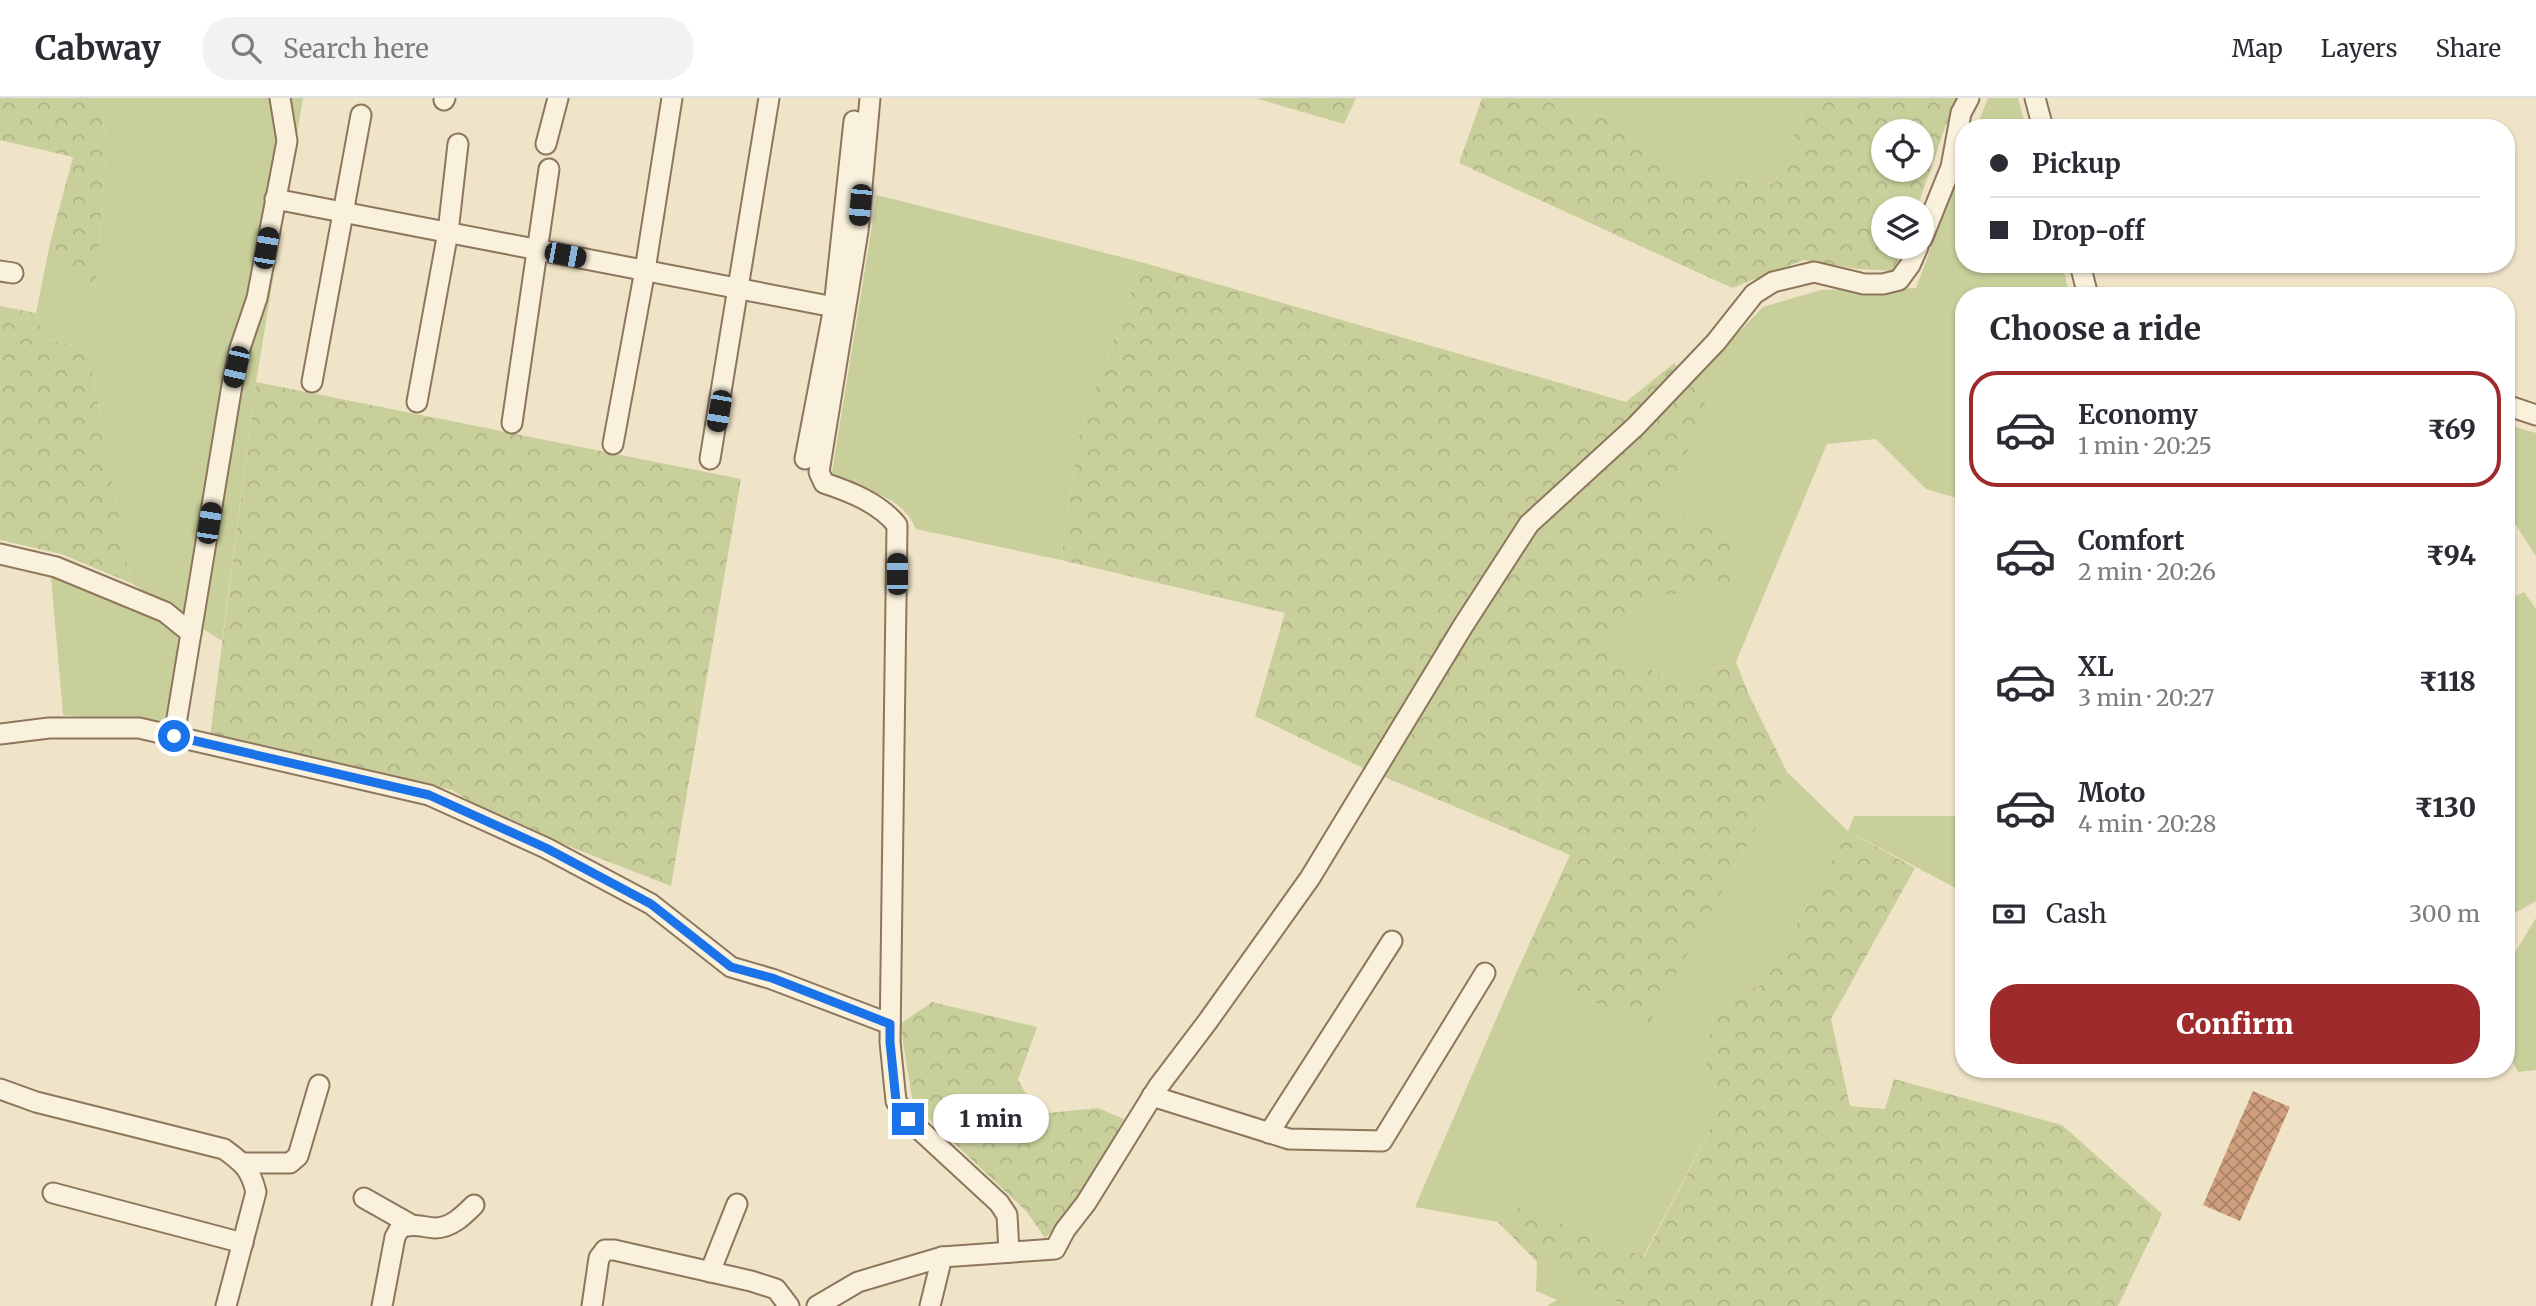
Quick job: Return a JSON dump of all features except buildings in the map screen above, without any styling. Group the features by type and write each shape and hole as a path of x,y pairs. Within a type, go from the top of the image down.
{"street":[{"path":"174,736 232,386 240,348 257,298 287,141 280,98"},
{"path":"546,144 558,98"},
{"path":"613,444 645,270 672,98"},
{"path":"710,459 769,98"},
{"path":"870,98 858,231 819,472 824,483 848,491 887,512 897,524 890,1024 896,1101 908,1119 999,1203 1007,1215 1009,1252"},
{"path":"1960,119 1969,98"},
{"path":"2035,98 2041,119"},
{"path":"312,382 361,115"},
{"path":"805,459 834,307 854,121"},
{"path":"417,402 448,232 458,144"},
{"path":"1934,209 1951,167 1955,145"},
{"path":"512,423 549,169"},
{"path":"275,199 834,307"},
{"path":"817,1306 858,1282 942,1257 1055,1249 1152,1096 1310,878 1463,626 1529,524 1636,426 1716,342 1754,294 1773,282 1814,272 1864,284 1883,284 1899,280 1913,259"},
{"path":"2515,408 2536,415"},
{"path":"0,554 56,567 153,607 165,612 191,633"},
{"path":"0,734 49,728 139,728 429,795 546,848 651,904 731,967 772,978 890,1024"},
{"path":"1269,1133 1392,941"},
{"path":"1152,1096 1289,1139 1382,1141 1485,973"},
{"path":"244,1163 290,1163 298,1156 319,1086"},
{"path":"0,1089 36,1102 224,1149 244,1163 256,1192 226,1306"},
{"path":"53,1193 243,1243"},
{"path":"364,1198 410,1224 436,1228 447,1226 462,1217 474,1205"},
{"path":"710,1272 737,1204"},
{"path":"382,1306 395,1237 400,1228 410,1224"},
{"path":"592,1306 599,1258 605,1250 776,1289 789,1306"},
{"path":"930,1306 942,1257"}],"green space":[{"path":"0,98 99,98 107,144 95,296 50,243 73,157 0,140"},
{"path":"99,98 303,98 256,382 222,641 131,583 88,348 45,339 36,313 50,243 95,295 107,144"},
{"path":"1255,98 1356,98 1344,124"},
{"path":"1482,98 1545,98 1638,127 1674,172 1774,184 1809,98 1959,98 1934,159 1934,119 1871,119 1871,182 1926,182 1921,196 1871,196 1871,259 1898,259 1894,271 1858,269 1804,260 1732,288 1459,163"},
{"path":"1545,98 1809,98 1774,184 1674,172 1638,127"},
{"path":"1988,98 2018,98 2024,119 1980,119"},
{"path":"1955,183 1955,273 2064,273 2068,287 1955,287 1955,498 1926,489 1876,439 1827,444 1736,662 1712,669 1680,684 1597,645 1649,596 1653,512 1711,410 1690,383 1763,307 1821,290 1916,288 1927,259 1934,259 1934,239"},
{"path":"877,195 1141,262 1079,436 1061,560 916,529 910,517 891,501 831,478"},
{"path":"1141,262 1626,402 1674,363 1711,410 1654,512 1734,525 1731,589 1649,596 1598,645 1680,684 1712,669 1736,662 1787,772 1649,1024 1517,971 1570,855 1363,768 1255,716 1285,613 1061,560 1079,436"},
{"path":"0,306 36,313 45,339 88,348 131,583 61,554 0,540"},
{"path":"256,382 741,479 671,886 499,819 452,790 210,737"},
{"path":"2515,427 2536,433 2536,556 2515,524"},
{"path":"51,577 129,606 166,624 183,643 166,723 63,715"},
{"path":"2524,592 2536,609 2536,901 2515,913 2515,596"},
{"path":"1787,772 1848,831 1764,983 1717,1006 1703,1058 1723,1105 1643,1257 1521,1206 1498,1222 1415,1207 1517,971 1649,1023"},
{"path":"1854,816 1955,816 1955,888 1848,831"},
{"path":"1848,831 1915,868 1831,1019 1850,1106 1885,1109 1894,1079 2062,1125 2162,1214 2118,1306 1626,1306 1537,1262 1498,1222 1521,1206 1644,1257 1723,1105 1703,1058 1717,1006 1764,983"},
{"path":"2536,918 2536,1070 2518,1072 2515,1066 2515,952"},
{"path":"932,1002 1037,1027 1018,1080 1038,1114 1098,1108 1124,1119 1070,1215 1045,1238 1027,1212 913,1104 900,1024"},
{"path":"1537,1262 1626,1306 1547,1306 1557,1300 1536,1291"}],"route":[{"path":"174,736 429,795 546,848 651,904 731,967 772,978 890,1024 896,1101 908,1119"}]}
